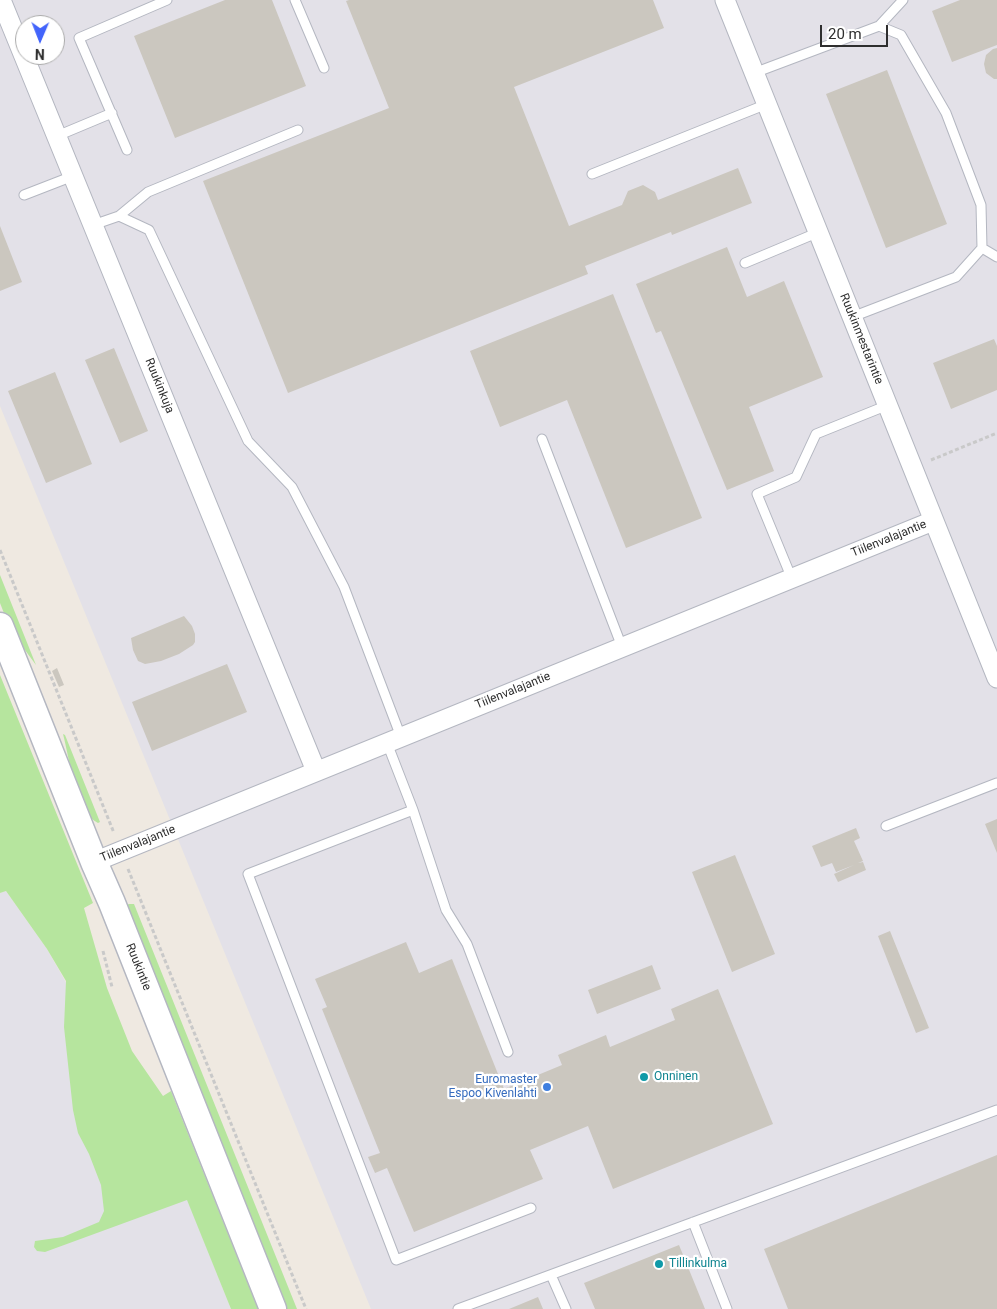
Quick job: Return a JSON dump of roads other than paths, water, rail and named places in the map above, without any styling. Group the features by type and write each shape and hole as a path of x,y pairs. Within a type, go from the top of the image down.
{"street":[{"name":"Ruukinkuja","path":"1,0 316,771"},
{"name":"Ruukinmestarintie","path":"724,0 997,678"},
{"name":"Tiilenvalajantie","path":"94,862 933,521"},
{"name":"Ruukintie","path":"0,626 94,862 116,912 273,1309"}],"lane":[{"path":"127,150 79,38 167,0"},
{"path":"295,0 324,68"},
{"path":"754,73 879,26 903,0"},
{"path":"852,317 956,277 982,248 981,205 946,113 901,35 879,26"},
{"path":"592,174 767,104"},
{"path":"57,136 112,113"},
{"path":"93,224 119,216 148,192 298,130"},
{"path":"24,195 73,176"},
{"path":"119,216 149,230 248,441 292,487 344,587 394,740 413,810 446,910 467,944 508,1052"},
{"path":"745,263 818,232"},
{"path":"982,248 997,257"},
{"path":"792,579 757,494 796,477 816,434 888,404"},
{"path":"542,439 622,647"},
{"path":"886,826 997,783"},
{"path":"413,810 248,874 396,1260 531,1208"},
{"path":"458,1309 997,1110"},
{"path":"693,1222 727,1309"},
{"path":"551,1275 566,1309"}],"place":[{"name":"Onninen","path":"644,1077"},
{"name":"Euromaster Espoo Kivenlahti","path":"547,1087"},
{"name":"Tillinkulma","path":"659,1264"}]}
